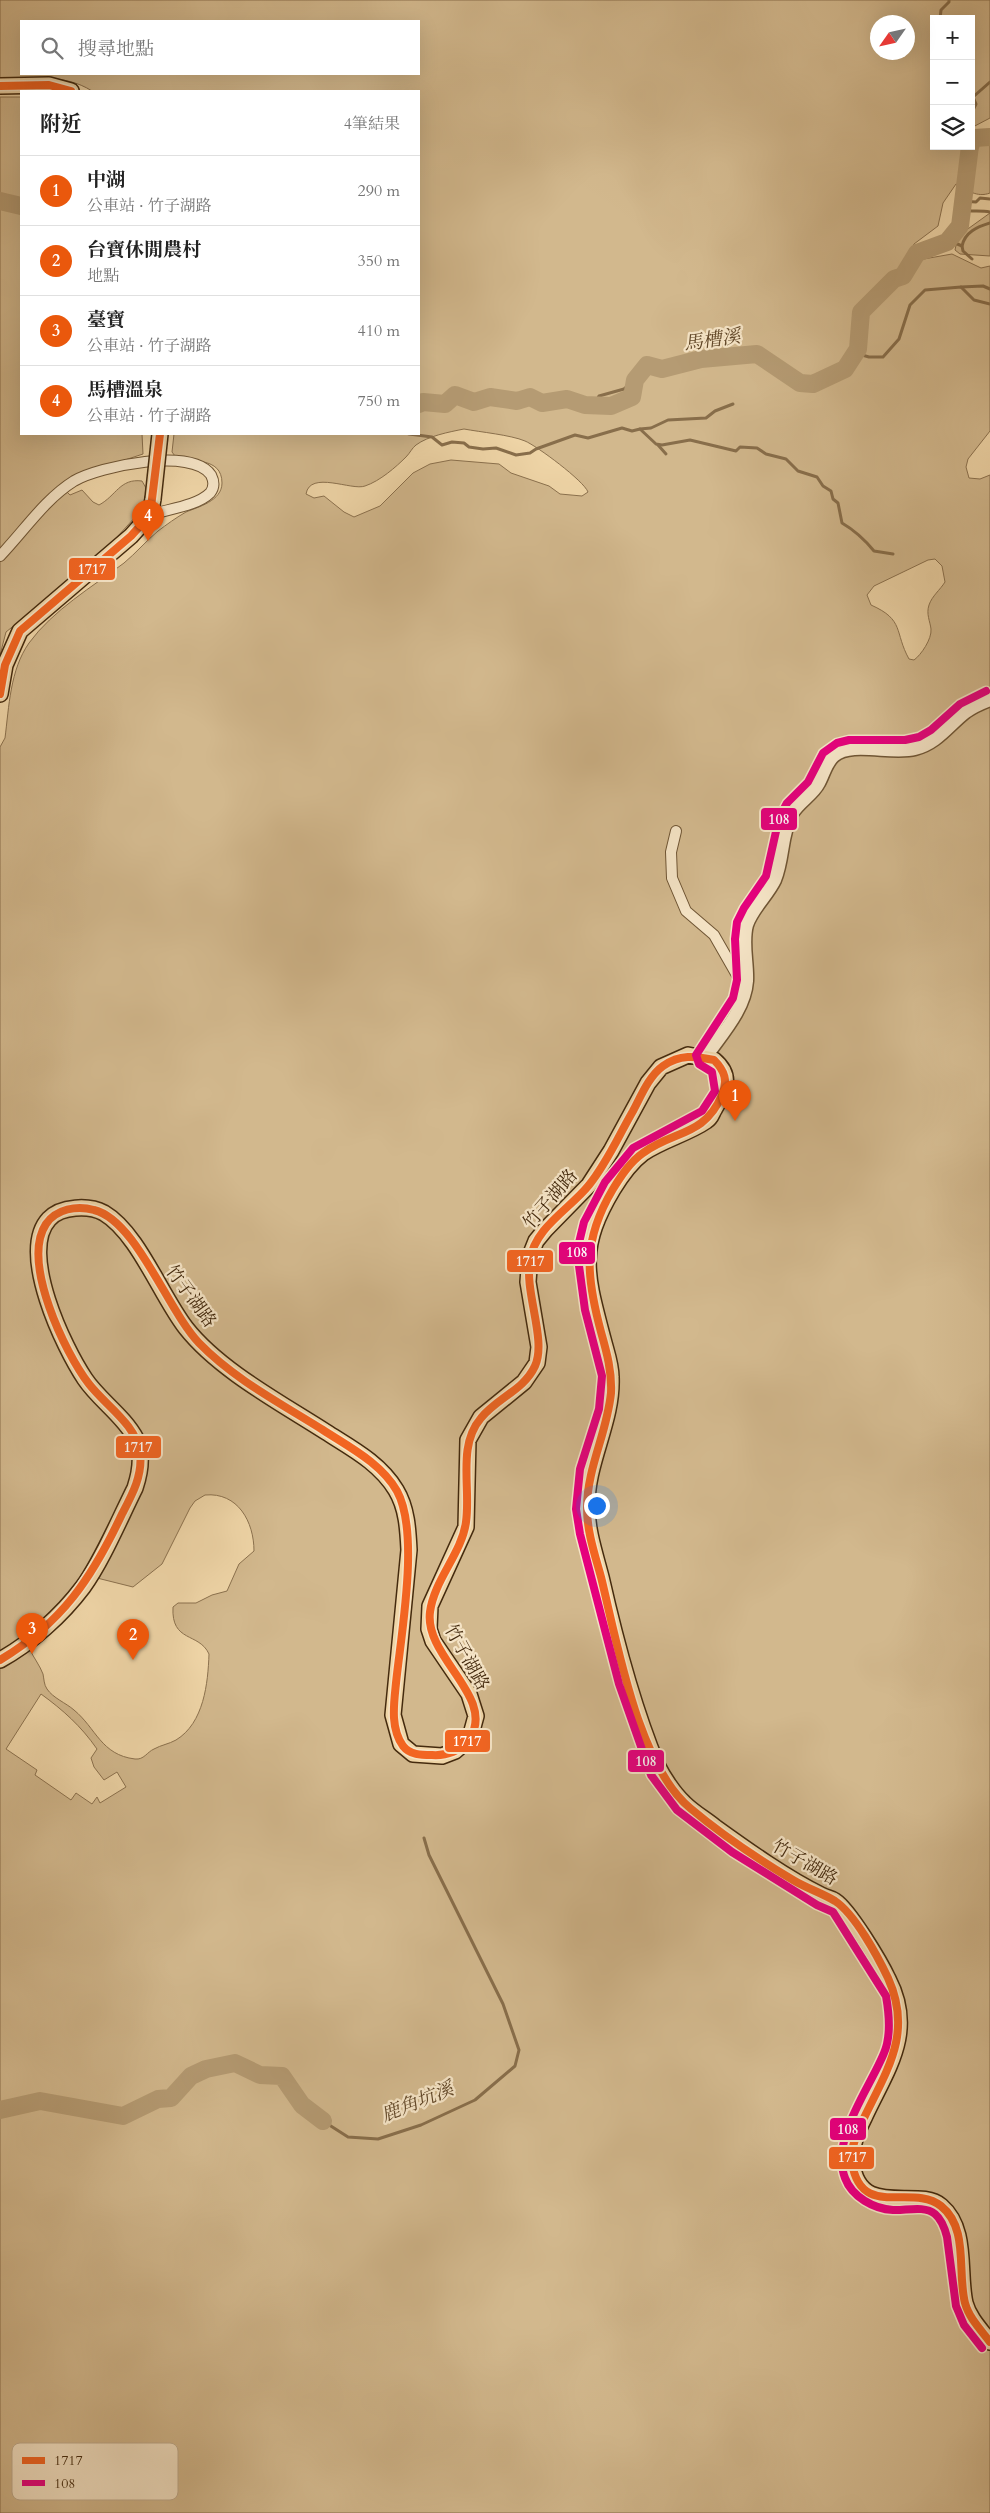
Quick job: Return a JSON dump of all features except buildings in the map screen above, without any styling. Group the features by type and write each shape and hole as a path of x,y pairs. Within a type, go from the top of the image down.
{"main road":[{"path":"0,86 49,85 66,90"},
{"path":"0,694 4,665 20,631 131,536 150,514 160,435"},
{"name":"竹子湖路","path":"0,1660 11,1654 65,1609 84,1586 135,1488 139,1475 140,1456 136,1440 85,1379 60,1330 43,1286 37,1260 40,1238 48,1220 66,1210 90,1209 102,1212 124,1230 186,1328 210,1352 253,1386 366,1457 396,1489 403,1506 409,1550 393,1715 401,1744 413,1754 442,1756 455,1751 470,1738 476,1716 469,1694 433,1641 429,1629 430,1606 466,1527 468,1440 481,1417 524,1382 537,1363 539,1347 528,1282 530,1256 536,1240 589,1185 611,1151 648,1083 661,1067 688,1055 706,1057 720,1066 724,1073 725,1094 709,1119 640,1155 613,1188 594,1225 587,1250 595,1308 612,1375 609,1411 590,1470 586,1509 590,1532 626,1672 659,1769 684,1803 738,1844 822,1896 840,1904 886,1974 895,1993 899,2011 895,2054 858,2130 851,2159 854,2174 863,2188 878,2197 893,2200 921,2198 940,2204 954,2223 965,2303 973,2320 990,2342"}],"street":[{"path":"0,556 56,493 76,480 89,475 136,461 167,461 200,466 206,469 213,479 214,486 210,493 199,500 150,514"},
{"path":"706,1057 738,1011 747,982 745,955 747,924 775,879 782,856 784,834 793,813 819,784 825,768 834,756 844,751 893,752 915,749 931,743 967,711 990,700"},
{"path":"676,831 670,852 672,878 686,911 714,935 738,977 747,982"}],"shaded area":[{"path":"0,0 990,0 990,118 975,126 975,15 930,15 930,150 975,150 975,135 990,133 990,193 976,194 956,184 943,203 938,226 914,244 910,254 918,260 952,254 981,268 990,266 990,431 968,459 966,467 969,478 980,479 990,475 990,2513 0,2513 0,747 5,738 11,689 18,665 29,643 49,620 124,563 158,531 186,512 214,499 218,494 222,483 221,474 217,468 204,462 175,456 172,452 174,435 420,435 420,90 90,90 81,85 47,78 0,80","holes":["464,429 504,435 525,441 560,464 588,492 582,496 560,494 549,486 511,473 499,464 451,460 430,464 413,473 380,506 354,517 344,512 324,496 314,498 306,494 309,487 315,483 323,482 359,487 371,484 393,469 415,446 433,437","935,559 942,566 945,582 932,599 928,608 931,629 930,637 923,651 914,660 909,659 894,622 889,616 871,605 867,595 874,586 928,560","205,1495 217,1495 227,1498 242,1511 251,1530 254,1551 239,1564 227,1591 212,1595 196,1603 178,1603 173,1607 176,1626 181,1632 199,1642 209,1654 203,1702 193,1723 176,1740 154,1749 141,1758 135,1759 124,1756 114,1752 100,1740 82,1717 50,1692 45,1686 42,1671 30,1650 69,1616 97,1578 133,1587 162,1564 190,1508 195,1501","41,1694 71,1719 97,1749 91,1758 94,1767 104,1780 117,1772 126,1787 100,1803 97,1797 92,1804 76,1793 71,1800 35,1775 37,1770 6,1749"]},
{"path":"0,97 20,97 20,435 142,435 143,454 76,476 66,491 70,495 82,490 93,502 99,505 128,482 142,481 146,488 146,501 137,515 98,558 6,632 0,655"},
{"path":"990,213 990,256 960,254 955,250 958,236"}],"waterway":[{"path":"940,15 941,10 949,0"},
{"path":"975,106 973,97 990,82"},
{"name":"馬槽溪","path":"975,138 990,137"},
{"name":"馬槽溪","path":"420,404 423,402 445,404 455,395 474,402 490,397 517,401 530,397 542,403 567,399 585,405 611,406 632,397 635,380 647,365 662,369 701,359 757,354 800,383 813,384 845,369 858,349 861,312 894,279 903,276 917,253 947,242 960,226 970,150"},
{"path":"962,201 976,202 980,198 990,199"},
{"name":"馬槽溪","path":"0,201 20,206"},
{"path":"962,210 990,212"},
{"path":"948,240 962,246 966,237 972,231 990,223"},
{"path":"962,246 963,251 972,259"},
{"path":"961,287 983,286 990,289"},
{"path":"855,353 869,357 883,357 899,339 910,305 925,290 961,287 974,300 990,304"},
{"path":"594,405 599,396 624,389 635,380"},
{"path":"640,429 651,428 668,420 706,418 715,411 733,404"},
{"path":"417,435 432,437 442,445 452,442 464,443 469,447 496,448 516,455 530,453 575,435 588,438 622,428 632,431 640,429 656,444 662,445 690,440 736,451 740,447 757,448 766,454 786,459 798,471 817,477 823,486 831,491 833,499 838,503 842,523 874,551 893,554"},
{"path":"658,445 666,454"},
{"name":"鹿角坑溪","path":"323,2121 348,2137 378,2139 421,2125 475,2100 515,2066 519,2050 503,2004 429,1855 424,1838"},
{"name":"鹿角坑溪","path":"0,2110 40,2101 123,2116 158,2099 171,2098 191,2076 206,2069 235,2063 260,2075 282,2076 302,2105 323,2121"}],"transit line":[{"name":"1717","path":"0,86 49,85 67,90"},
{"name":"1717","path":"0,694 5,665 20,631 131,536 150,515 160,435"},
{"name":"108","path":"982,2348 964,2325 956,2306 947,2237 937,2216 931,2211 925,2210 893,2210 878,2207 858,2196 848,2185 845,2178 842,2163 847,2131 878,2067 888,2040 889,2025 886,1996 833,1912 817,1905 732,1852 677,1810 651,1775 619,1684 580,1534 576,1509 580,1469 599,1409 602,1376 585,1310 577,1251 584,1222 605,1182 633,1148 702,1111 715,1091 712,1072 699,1064 696,1055 733,998 737,980 735,939 737,922 744,908 766,876 779,818 787,803 808,782 823,753 837,743 849,740 905,740 919,737 931,730 960,704 986,691"},
{"name":"1717","path":"0,1660 41,1631 87,1579 111,1537 133,1492 140,1469 140,1453 133,1433 127,1424 89,1384 79,1370 58,1330 42,1283 39,1261 40,1241 46,1224 55,1215 67,1210 74,1208 94,1210 109,1217 124,1230 151,1268 187,1329 213,1356 258,1390 364,1456 382,1472 397,1491 404,1509 408,1557 405,1612 394,1699 396,1731 403,1746 416,1754 443,1755 453,1752 467,1743 476,1723 474,1707 467,1692 437,1645 431,1629 430,1612 437,1589 459,1545 466,1522 467,1454 469,1441 474,1429 487,1411 517,1388 535,1366 538,1355 538,1343 529,1273 533,1248 546,1228 581,1194 602,1168 646,1087 658,1070 675,1059 694,1057 714,1060 721,1068 725,1081 722,1095 715,1109 697,1126 655,1146 634,1161 613,1189 596,1225 592,1242 590,1276 596,1312 609,1362 611,1393 606,1422 590,1479 587,1508 590,1535 632,1701 656,1763 672,1788 690,1808 740,1846 803,1886 830,1898 843,1907 865,1936 884,1969 895,1998 898,2016 897,2034 894,2051 888,2067 857,2134 853,2146 852,2163 857,2180 866,2191 876,2196 929,2200 941,2206 950,2215 959,2238 965,2303 972,2319 990,2342"}],"place":[{"name":"馬槽溫泉","path":"148,541"},
{"name":"中湖","path":"735,1121"},
{"name":"臺寶","path":"32,1654"},
{"name":"台寶休閒農村","path":"133,1660"}]}
